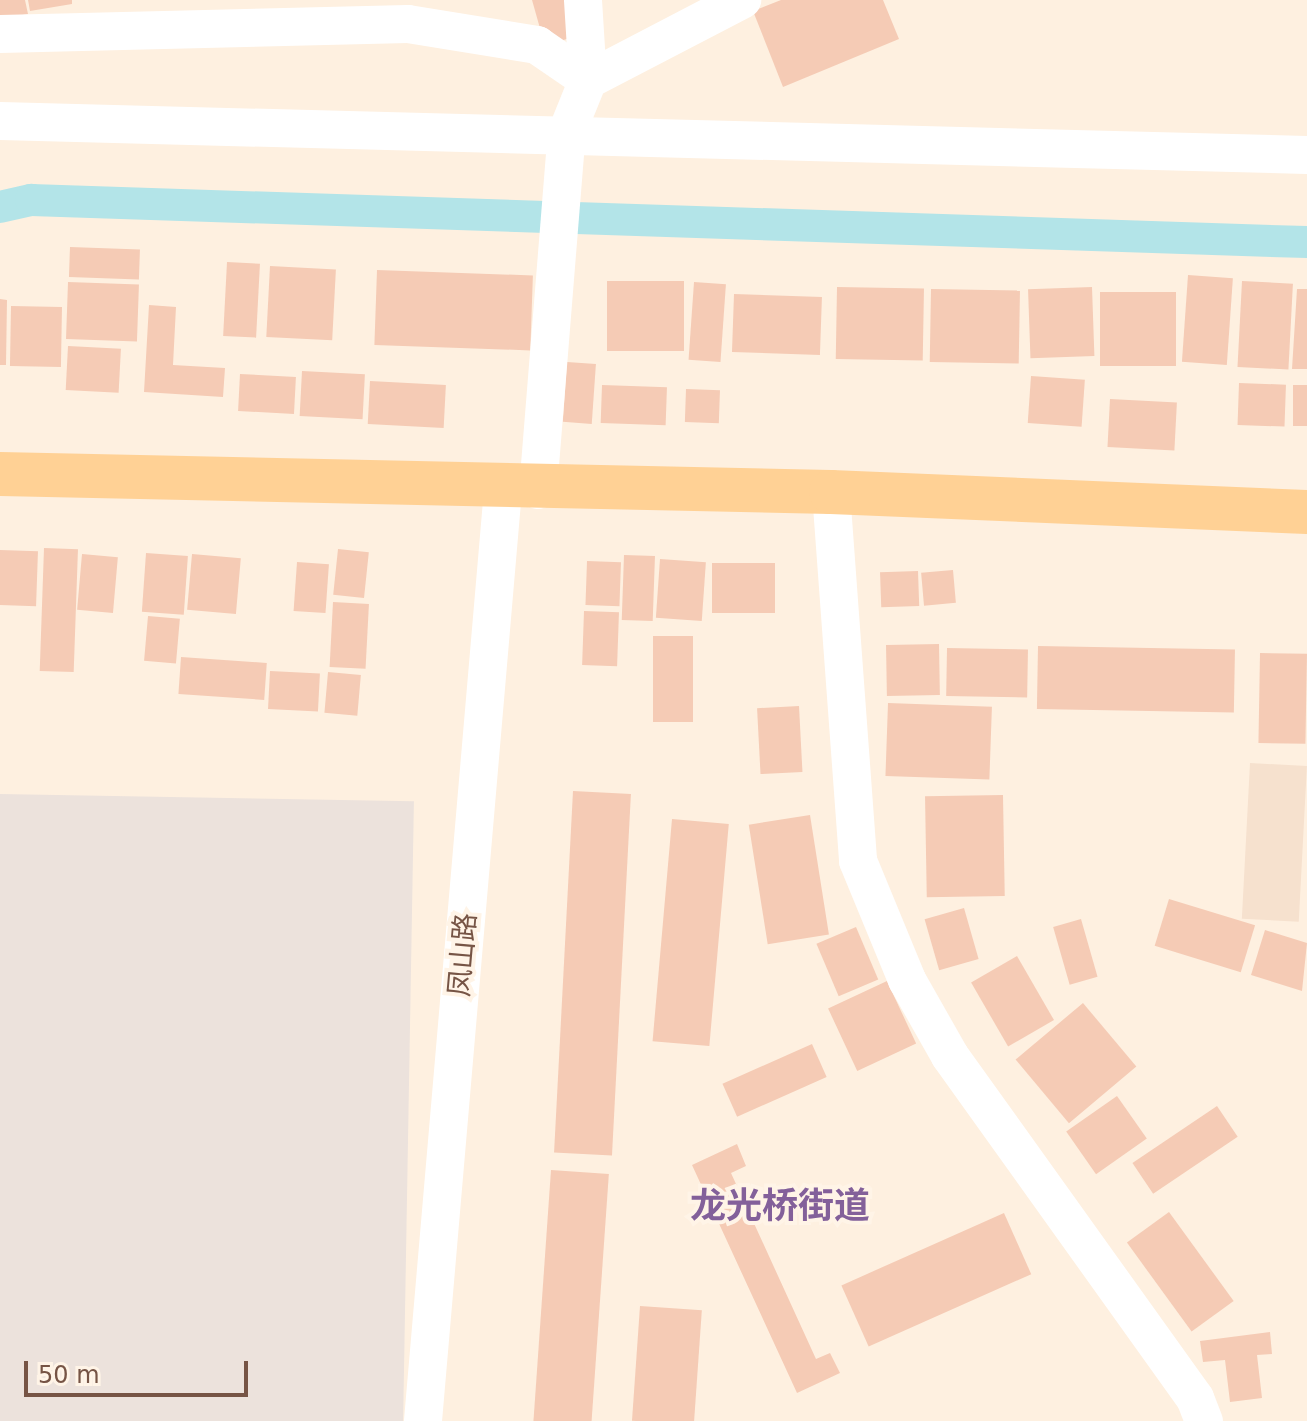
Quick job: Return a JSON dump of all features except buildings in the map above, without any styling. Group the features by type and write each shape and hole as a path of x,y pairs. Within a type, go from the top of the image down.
{"main road":[{"path":"0,474 521,490 831,492 1307,512"}],"street":[{"path":"583,0 588,80"},
{"path":"588,80 742,0"},
{"path":"0,34 408,24 537,45 588,80"},
{"name":"凤山路","path":"423,1421 521,490 558,247 567,132 588,80"},
{"path":"0,121 567,132 1307,155"},
{"path":"831,492 858,861 907,980 950,1056 1195,1398 1204,1421"}],"shaded area":[{"path":"1250,763 1307,766 1299,922 1242,919"},
{"path":"0,794 414,801 403,1421 0,1421"}],"waterway":[{"path":"0,207 31,200 1307,242"}],"district":[{"name":"龙光桥街道","path":"780,1206"}]}
